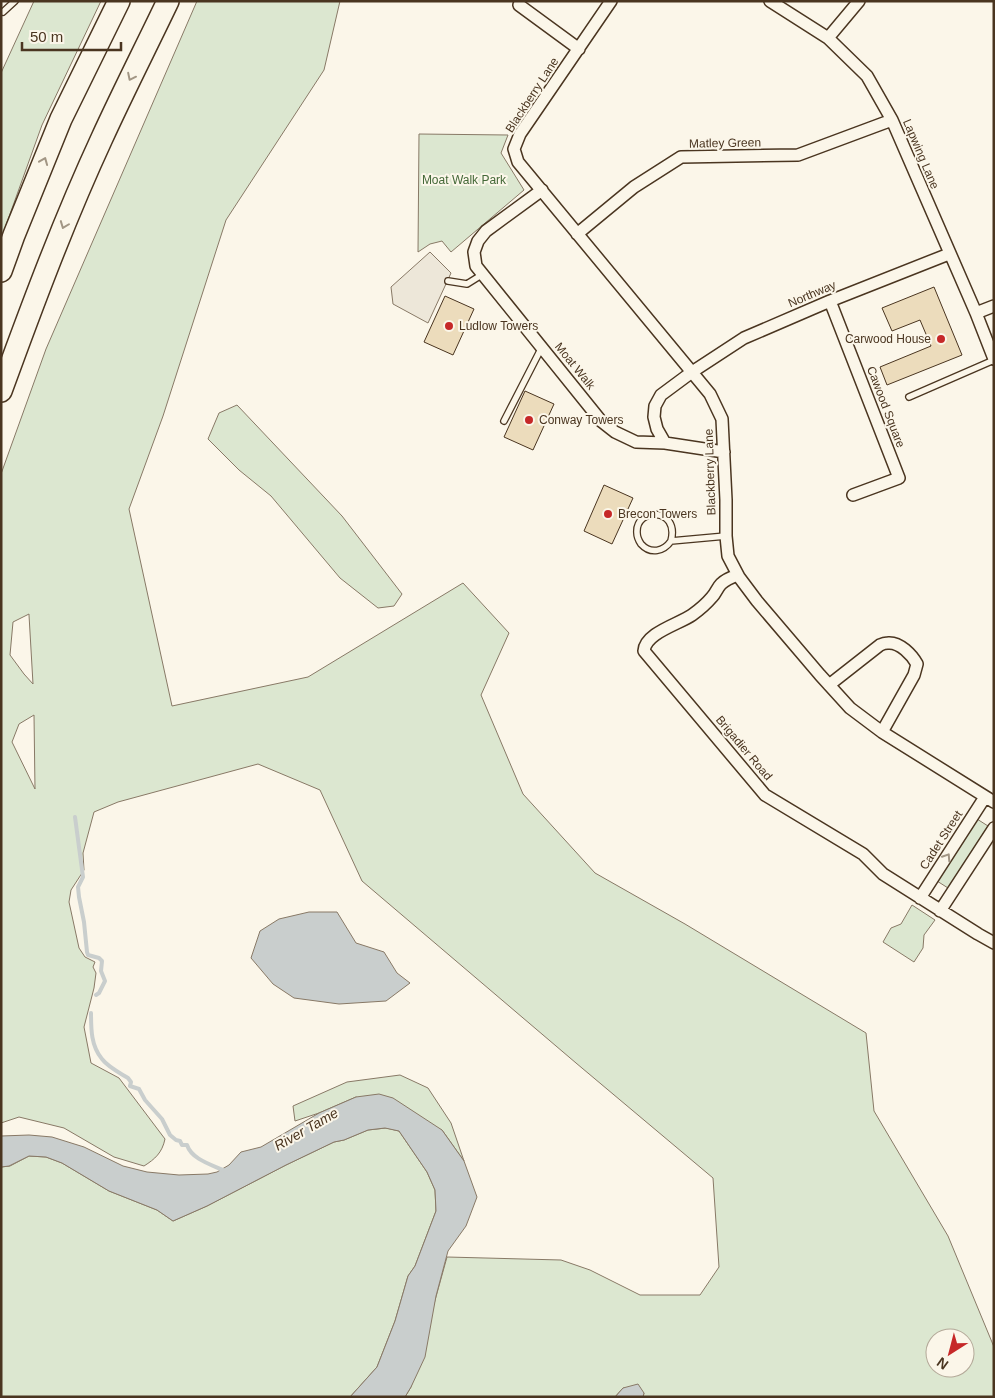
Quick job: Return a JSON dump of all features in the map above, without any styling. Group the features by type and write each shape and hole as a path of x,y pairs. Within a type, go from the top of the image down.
{"highway":[{"path":"1,271 60,119 119,1"},
{"path":"1,391 67,217 102,137 168,1"}],"street":[{"name":"Blackberry Lane","path":"611,1 520,134 514,149 518,162 710,394 722,419 728,556 738,575 850,708 882,732 990,800"},
{"name":"Lapwing Lane","path":"770,1 828,38 867,76 892,120 976,313 994,359"},
{"path":"828,38 859,1"},
{"path":"519,5 579,49"},
{"name":"Matley Green","path":"577,234 634,188 681,158 798,155 892,120"},
{"name":"Moat Walk","path":"542,190 486,231 478,241 474,252 476,266 601,421 615,432 636,442 665,443 724,452"},
{"name":"Northway","path":"665,443 657,429 654,417 655,406 661,395 692,372 744,338 830,301 949,254"},
{"name":"Cawood Square","path":"830,301 899,478 853,495"},
{"path":"976,313 994,306"},
{"name":"Brigadier Road","path":"738,575 720,585 712,597 691,616 668,627 648,641 644,646 644,651 765,795 863,854 883,874 994,943"},
{"path":"829,685 880,645 889,642 899,646 913,656 917,664 914,675 882,732"},
{"name":"Cadet Street","path":"920,898 990,800"},
{"path":"940,911 994,828"}],"lane":[{"path":"4,12 15,1"},
{"path":"448,281 467,284 483,274"},
{"path":"504,421 542,347"},
{"path":"908,398 994,359"},
{"path":"671,541 674,533 668,519 656,514 650,515 639,524 637,535 639,540 646,548 656,550 667,546 671,541 726,536"}],"green space":[{"path":"34,1 101,1 42,125 1,239 1,73"},
{"path":"197,1 340,1 324,70 226,220 163,416 129,509 172,706 308,677 463,583 509,633 481,695 523,794 595,873 685,924 866,1033 874,1111 948,1236 994,1347 994,1397 643,1397 644,1393 623,1388 615,1397 405,1397 411,1387 447,1257 561,1260 590,1270 640,1295 700,1295 719,1267 713,1178 362,881 320,790 258,764 118,802 94,812 83,853 84,870 71,890 69,902 79,948 85,957 95,962 93,967 96,973 94,988 84,1027 91,1063 119,1078 165,1139 160,1152 144,1166 114,1157 64,1128 19,1117 1,1123 1,474 46,349","holes":["29,615 33,684 10,655 13,622","34,715 35,789 12,742 19,724"]},
{"name":"Moat Walk Park","path":"419,134 508,135 501,153 524,190 451,252 442,241 430,244 418,252"},
{"path":"237,405 342,516 402,594 394,606 378,608 340,578 271,496 239,470 208,439 219,413"},
{"path":"977,819 988,826 948,888 937,881"},
{"path":"912,905 935,920 924,935 923,948 914,962 883,942 891,928 901,924"},
{"path":"400,1075 428,1088 451,1123 464,1161 442,1130 356,1097 295,1121 293,1106 347,1082"},
{"path":"386,1128 399,1131 427,1172 435,1190 436,1211 415,1266 408,1276 395,1321 377,1367 350,1397 1,1397 1,1167 10,1166 29,1156 46,1157 62,1163 109,1191 157,1210 173,1221 207,1206 334,1142 368,1130"}],"shaded area":[{"path":"430,252 451,273 428,323 393,304 391,287"}],"water":[{"path":"309,912 337,912 356,943 384,952 397,973 410,983 386,1001 339,1004 294,998 273,984 251,958 260,931 279,919"},
{"name":"River Tame","path":"379,1094 393,1098 442,1130 464,1161 477,1197 466,1226 448,1251 436,1296 425,1357 405,1397 350,1397 377,1367 395,1321 408,1276 415,1266 436,1211 435,1190 427,1172 399,1131 385,1128 368,1130 334,1142 207,1206 173,1221 157,1210 109,1191 62,1163 46,1157 29,1156 9,1166 1,1167 1,1136 29,1135 52,1137 84,1147 123,1166 147,1172 179,1175 208,1174 217,1172 229,1165 241,1152 261,1147 319,1113 356,1097"},
{"path":"638,1384 644,1393 643,1397 615,1397 623,1388"}],"building":[{"name":"Carwood House","path":"934,287 962,355 887,385 880,367 931,346 920,320 892,331 882,308"},
{"name":"Ludlow Towers","path":"445,296 474,309 453,355 424,342"},
{"name":"Conway Towers","path":"525,391 554,404 533,450 504,437"},
{"name":"Brecon Towers","path":"604,485 633,498 612,544 584,531"}],"waterway":[{"path":"75,817 83,877 78,887 87,952 88,955 99,958 102,961 101,971 105,981 96,995"},
{"path":"91,1013 94,1043 102,1059 128,1078 131,1082 130,1086 139,1089 145,1100 162,1119 170,1135 180,1141 182,1145 187,1145 193,1155 225,1171"}],"place":[{"name":"Ludlow Towers","path":"449,326"},
{"name":"Carwood House","path":"941,339"},
{"name":"Conway Towers","path":"529,420"},
{"name":"Brecon Towers","path":"608,514"}]}
